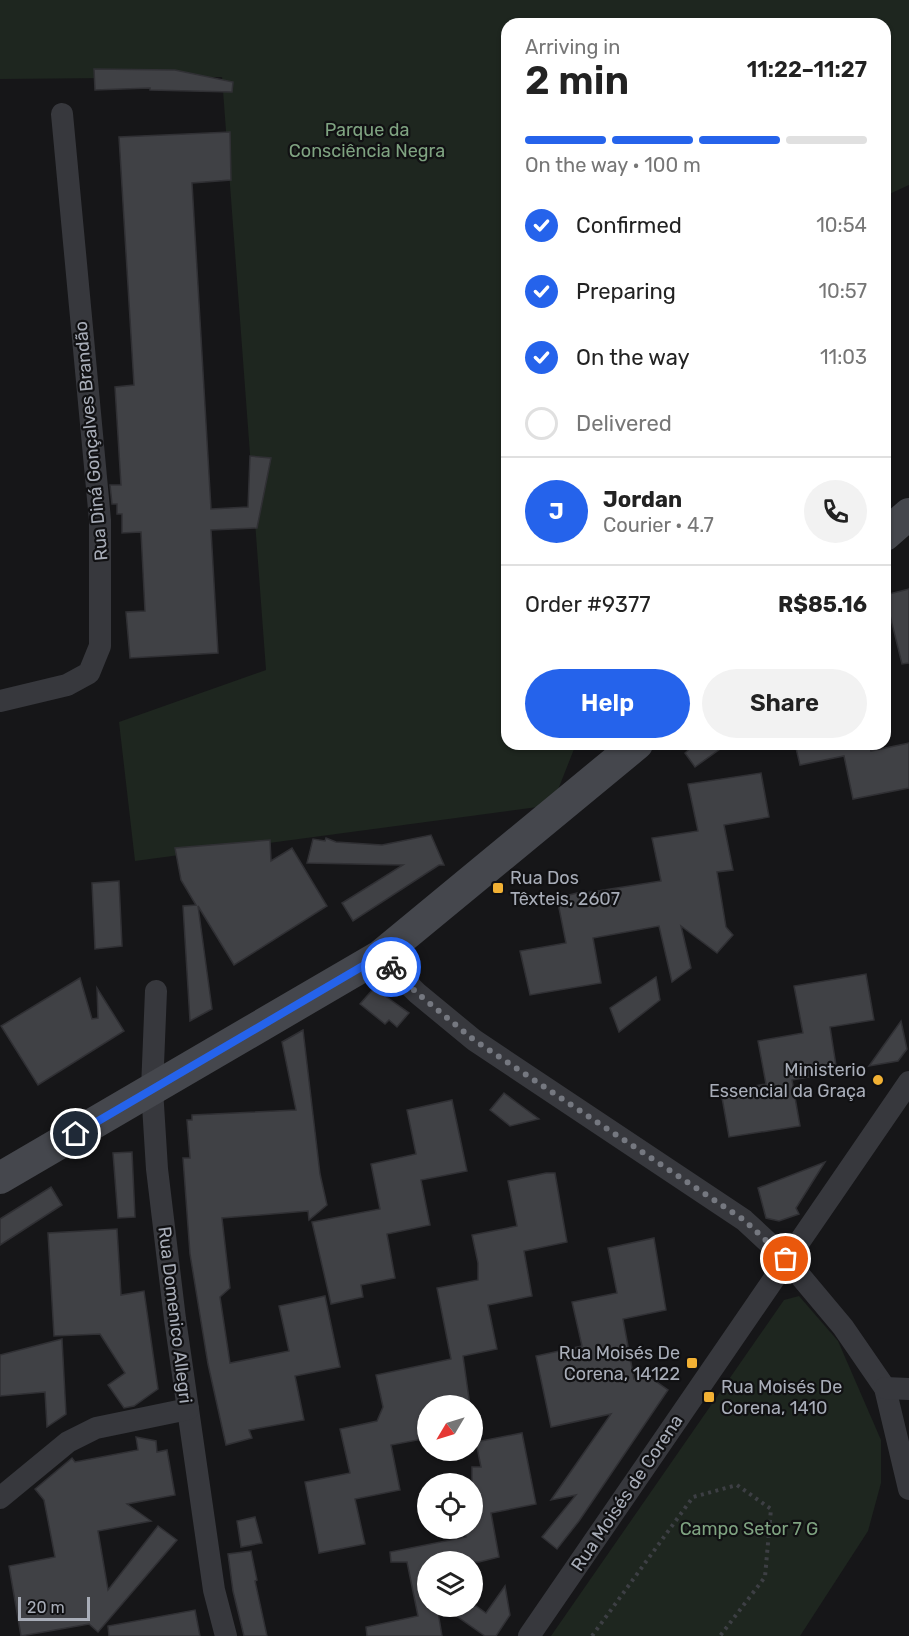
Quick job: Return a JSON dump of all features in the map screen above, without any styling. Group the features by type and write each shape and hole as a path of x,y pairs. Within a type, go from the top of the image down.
{"street":[{"name":"Rua Diná Gonçalves Brandão","path":"0,701 68,685 89,673 100,646 100,520 62,114"},
{"path":"891,530 909,514"},
{"path":"0,1178 380,956 630,750"},
{"path":"380,956 417,993 474,1040 744,1220 786,1259 843,1327 885,1388 909,1489"},
{"name":"Rua Domenico Allegri","path":"156,991 152,1089 157,1169 214,1590 226,1636"},
{"name":"Rua Moisés de Corena","path":"530,1636 909,1082"},
{"path":"885,1388 909,1389"},
{"path":"0,1498 68,1442 96,1428 188,1409"}],"path":[{"path":"592,1636 693,1497 737,1485 771,1509 765,1577 720,1636"}],"green space":[{"name":"Parque da Consciência Negra","path":"0,0 909,0 909,185 891,193 891,18 501,18 501,750 574,750 552,805 135,861 119,722 266,670 222,77 0,79"},
{"name":"Campo Setor 7 G","path":"799,1296 838,1341 881,1440 881,1483 868,1531 800,1636 551,1636 784,1300"}],"building":[{"path":"94,69 175,70 233,82 232,92 150,90 150,88 95,90"},
{"path":"230,132 231,180 192,183 211,509 248,507 250,456 271,458 257,528 211,530 218,653 130,658 126,612 145,611 141,532 122,533 122,514 117,514 117,504 112,504 110,485 121,485 115,387 134,385 119,137"},
{"path":"909,589 909,663 902,664 891,619 891,594"},
{"path":"909,743 909,788 853,799 844,756 800,765 796,750 871,751 891,750 891,747"},
{"path":"688,750 719,750 695,767 685,753"},
{"path":"761,773 769,817 724,825 733,870 717,872 726,927 733,935 717,953 681,926 691,968 672,982 659,926 593,938 601,983 530,995 520,951 566,943 557,898 585,891 585,893 661,881 652,838 698,831 688,784"},
{"path":"431,835 444,865 439,865 353,921 342,903 403,865 307,863 313,839 325,841 326,838 336,842 382,845"},
{"path":"270,840 271,861 292,848 327,906 234,965 198,906 212,1009 190,1021 183,906 196,905 181,880 175,848"},
{"path":"119,881 122,946 95,949 92,883"},
{"path":"866,974 874,1020 830,1027 837,1072 792,1080 800,1126 729,1137 721,1092 766,1084 758,1041 803,1033 794,986"},
{"path":"656,977 660,1000 619,1032 610,1008"},
{"path":"80,978 92,1019 98,1018 97,988 124,1031 38,1085 1,1026"},
{"path":"374,988 409,1013 397,1027 389,1020 385,1024 360,1004"},
{"path":"901,1021 907,1049 898,1061 869,1066"},
{"path":"303,1030 320,1174 327,1205 309,1220 308,1211 222,1218 230,1288 220,1297 230,1363 289,1351 279,1306 325,1296 340,1367 295,1376 304,1420 249,1430 252,1438 226,1445 208,1364 190,1254 183,1158 190,1158 187,1120 192,1120 192,1115 296,1110 282,1042"},
{"path":"504,1093 539,1119 510,1126 490,1110"},
{"path":"452,1100 467,1171 421,1180 430,1225 387,1234 395,1278 361,1285 363,1297 331,1304 312,1222 380,1209 371,1164 416,1154 407,1110"},
{"path":"132,1152 135,1217 118,1218 113,1153"},
{"path":"825,1162 796,1208 799,1214 779,1221 766,1218 758,1188"},
{"path":"555,1173 567,1242 524,1251 532,1296 488,1305 497,1349 463,1356 468,1395 417,1395 417,1440 391,1445 400,1490 355,1499 365,1544 319,1553 305,1482 350,1473 340,1429 377,1421 383,1407 376,1375 451,1359 437,1288 478,1280 478,1263 472,1235 517,1226 508,1181"},
{"path":"51,1187 62,1205 0,1245 0,1219"},
{"path":"117,1229 121,1295 144,1291 158,1389 134,1406 124,1408 108,1385 125,1373 100,1334 54,1336 48,1233"},
{"path":"654,1238 666,1310 623,1319 634,1379 651,1378 668,1390 579,1521 557,1549 542,1537 576,1495 551,1500 611,1414 551,1427 536,1356 582,1346 572,1302 617,1293 608,1248"},
{"path":"62,1339 66,1414 47,1427 45,1392 0,1396 0,1355"},
{"path":"522,1433 536,1504 491,1513 499,1557 483,1561 483,1551 417,1551 417,1611 407,1562 391,1562 390,1552 456,1539 483,1539 483,1473 472,1473 472,1467 481,1467 483,1441"},
{"path":"136,1437 156,1441 157,1452 167,1450 175,1495 127,1504 151,1521 98,1531 108,1590 158,1526 177,1540 98,1632 89,1624 21,1636 9,1566 55,1557 44,1500 35,1489 72,1458 75,1462 138,1450"},
{"path":"255,1517 262,1543 241,1547 237,1521"},
{"path":"251,1551 267,1636 244,1636 233,1591 228,1554"},
{"path":"505,1586 510,1615 496,1636 485,1636 458,1617 483,1617 483,1611 486,1613"},
{"path":"195,1610 200,1636 109,1636 108,1626"},
{"path":"417,1616 439,1617 442,1636 367,1636 366,1627"}],"way so far":[{"path":"391,967 417,993 474,1040 744,1220 786,1259"}],"place":[{"name":"Rua Dos Têxteis, 2607","path":"498,888"},
{"name":"Ministerio Essencial da Graça","path":"878,1080"},
{"name":"Rua Moisés De Corena, 14122","path":"692,1363"},
{"name":"Rua Moisés De Corena, 1410","path":"709,1397"}],"route":[{"path":"76,1134 380,956 391,967"}]}
